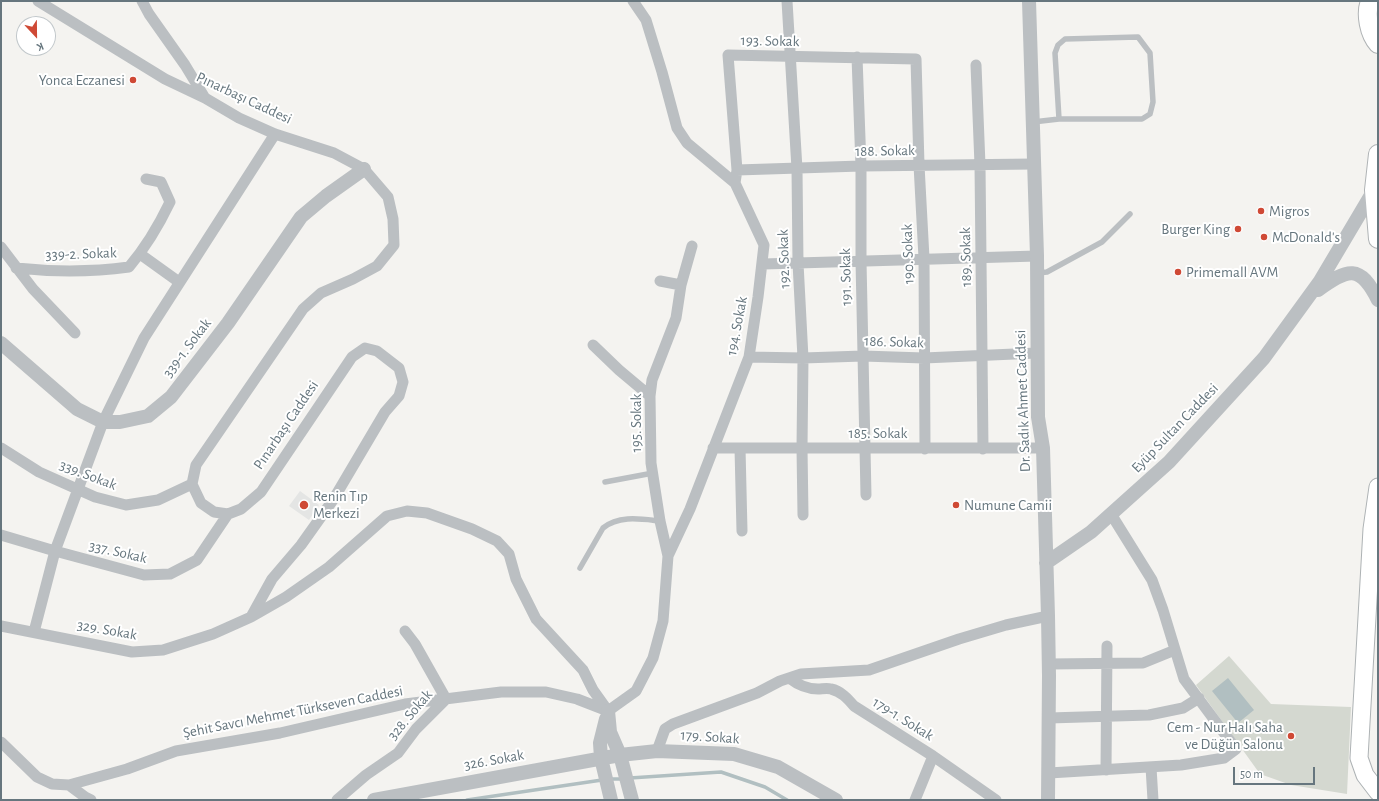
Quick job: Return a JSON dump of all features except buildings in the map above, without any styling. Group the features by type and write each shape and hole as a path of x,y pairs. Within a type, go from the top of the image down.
{"highway":[{"path":"1370,1 1368,5 1369,24 1375,41 1378,44"},
{"path":"1378,154 1374,190 1378,239"}],"main road":[{"path":"1378,487 1372,529 1359,758 1365,775 1378,792"}],"street":[{"name":"Pınarbaşı Caddesi","path":"38,1 165,79 205,98 239,118 275,134 334,153 364,169 388,197 393,219 394,245 377,266 353,279 321,293 303,309 196,465 192,484"},
{"path":"142,1 149,14 185,65 205,98"},
{"name":"194. Sokak","path":"608,711 636,692 653,658 663,621 668,556 690,509 712,448 749,357 763,264 764,245 735,183 687,143 677,128 646,20 633,1"},
{"name":"192. Sokak","path":"788,1 797,169 798,263 803,358 803,515"},
{"name":"Dr. Sadık Ahmet Caddesi","path":"1029,1 1037,256 1038,417 1043,448 1048,616 1048,800"},
{"name":"193. Sokak","path":"735,183 737,170 728,55 916,59"},
{"name":"191. Sokak","path":"857,57 861,166 861,261 866,495"},
{"name":"190. Sokak","path":"916,59 919,165 924,258 925,449"},
{"name":"189. Sokak","path":"976,65 980,165 983,449"},
{"path":"34,632 55,551 103,422 144,338 275,134"},
{"name":"188. Sokak","path":"737,170 861,166 1034,164"},
{"name":"339-1. Sokak","path":"1,343 77,409 103,422 120,422 148,416 171,397 228,323 301,217 326,196 364,169"},
{"name":"339-2. Sokak","path":"16,268 46,271 129,267 140,254 161,221 170,202 161,182 146,179"},
{"path":"1308,298 1320,281 1374,190"},
{"name":"195. Sokak","path":"668,556 660,521 653,473 650,396 652,380 676,318 681,285 692,246"},
{"path":"1,247 33,289 75,333"},
{"path":"140,254 179,282"},
{"path":"763,264 924,258 1037,256"},
{"path":"1308,298 1332,279 1349,272 1359,275 1368,282 1378,300"},
{"path":"660,281 681,285"},
{"name":"Eyüp Sultan Caddesi","path":"1046,563 1091,532 1169,462 1264,358 1308,298"},
{"path":"593,345 619,370 650,396"},
{"name":"Pınarbaşı Caddesi","path":"228,514 241,509 261,492 352,357 365,348 377,351 399,368 403,382 399,396 385,412 333,500 301,545 272,579 251,617"},
{"name":"186. Sokak","path":"749,357 803,358 863,356 924,358 1037,353"},
{"name":"339. Sokak","path":"1,448 39,472 95,497 126,505 158,500 192,484"},
{"name":"185. Sokak","path":"712,448 1043,448"},
{"path":"740,448 742,531"},
{"path":"192,484 201,503 214,512 228,514"},
{"path":"251,617 286,597 329,567 387,516 407,511 427,513 472,529 497,541 509,554 516,579 536,619 583,670 593,690 608,711 610,732 620,755 631,796"},
{"name":"337. Sokak","path":"1,535 144,575 170,574 197,560 228,514"},
{"path":"1049,773 1181,765 1224,758 1236,750 1184,679 1163,610 1152,580 1111,514"},
{"path":"657,751 665,729 673,724 757,693 780,681 801,674 869,670 959,639 1006,625 1048,616"},
{"name":"329. Sokak","path":"1,626 132,652 163,650 213,634 251,617"},
{"name":"328. Sokak","path":"337,800 366,775 398,753 416,729 446,699 415,644 405,631"},
{"path":"1106,770 1107,646"},
{"path":"1049,664 1143,663 1175,650"},
{"name":"179-1. Sokak","path":"789,678 799,686 812,689 830,689 838,691 846,696 854,706 934,756 996,800"},
{"name":"Şehit Savcı Mehmet Türkseven Caddesi","path":"1,742 37,777 52,784 69,785 127,769 176,751 280,733 405,704 501,692 546,692 577,699 608,711"},
{"path":"1049,718 1149,715 1183,708 1199,698"},
{"path":"608,711 600,743 601,758 611,799"},
{"name":"179. Sokak","path":"620,755 657,751 734,754 778,767 836,800"},
{"name":"326. Sokak","path":"374,800 620,755"},
{"path":"914,800 934,756"},
{"path":"1151,767 1153,800"},
{"path":"69,785 91,800"}],"lane":[{"path":"1033,122 1059,119 1142,119 1150,114 1153,102 1150,54 1138,37 1065,39 1058,45 1055,53 1059,119"},
{"path":"1037,273 1047,272 1102,242 1130,214"},
{"path":"605,482 653,473"},
{"path":"580,568 603,528 613,522 642,519 660,521"}],"shaded area":[{"name":"Renin Tıp Merkezi","path":"300,491 319,505 309,520 289,506"},
{"name":"Cem - Nur Halı Saha ve Düğün Salonu","path":"1229,656 1271,704 1351,707 1347,794 1291,785 1260,774 1196,685"},
{"path":"1228,678 1254,710 1238,723 1212,691"}],"waterway":[{"path":"630,778 721,772 765,787 787,800"},
{"path":"608,779 622,779"},
{"path":"467,800 602,780"}],"place":[{"name":"Yonca Eczanesi","path":"133,80"},
{"name":"Migros","path":"1261,211"},
{"name":"Burger King","path":"1238,229"},
{"name":"McDonald's","path":"1264,237"},
{"name":"Primemall AVM","path":"1178,272"},
{"name":"Renin Tıp Merkezi","path":"304,505"},
{"name":"Numune Camii","path":"956,505"},
{"name":"Cem - Nur Halı Saha ve Düğün Salonu","path":"1291,736"}]}
